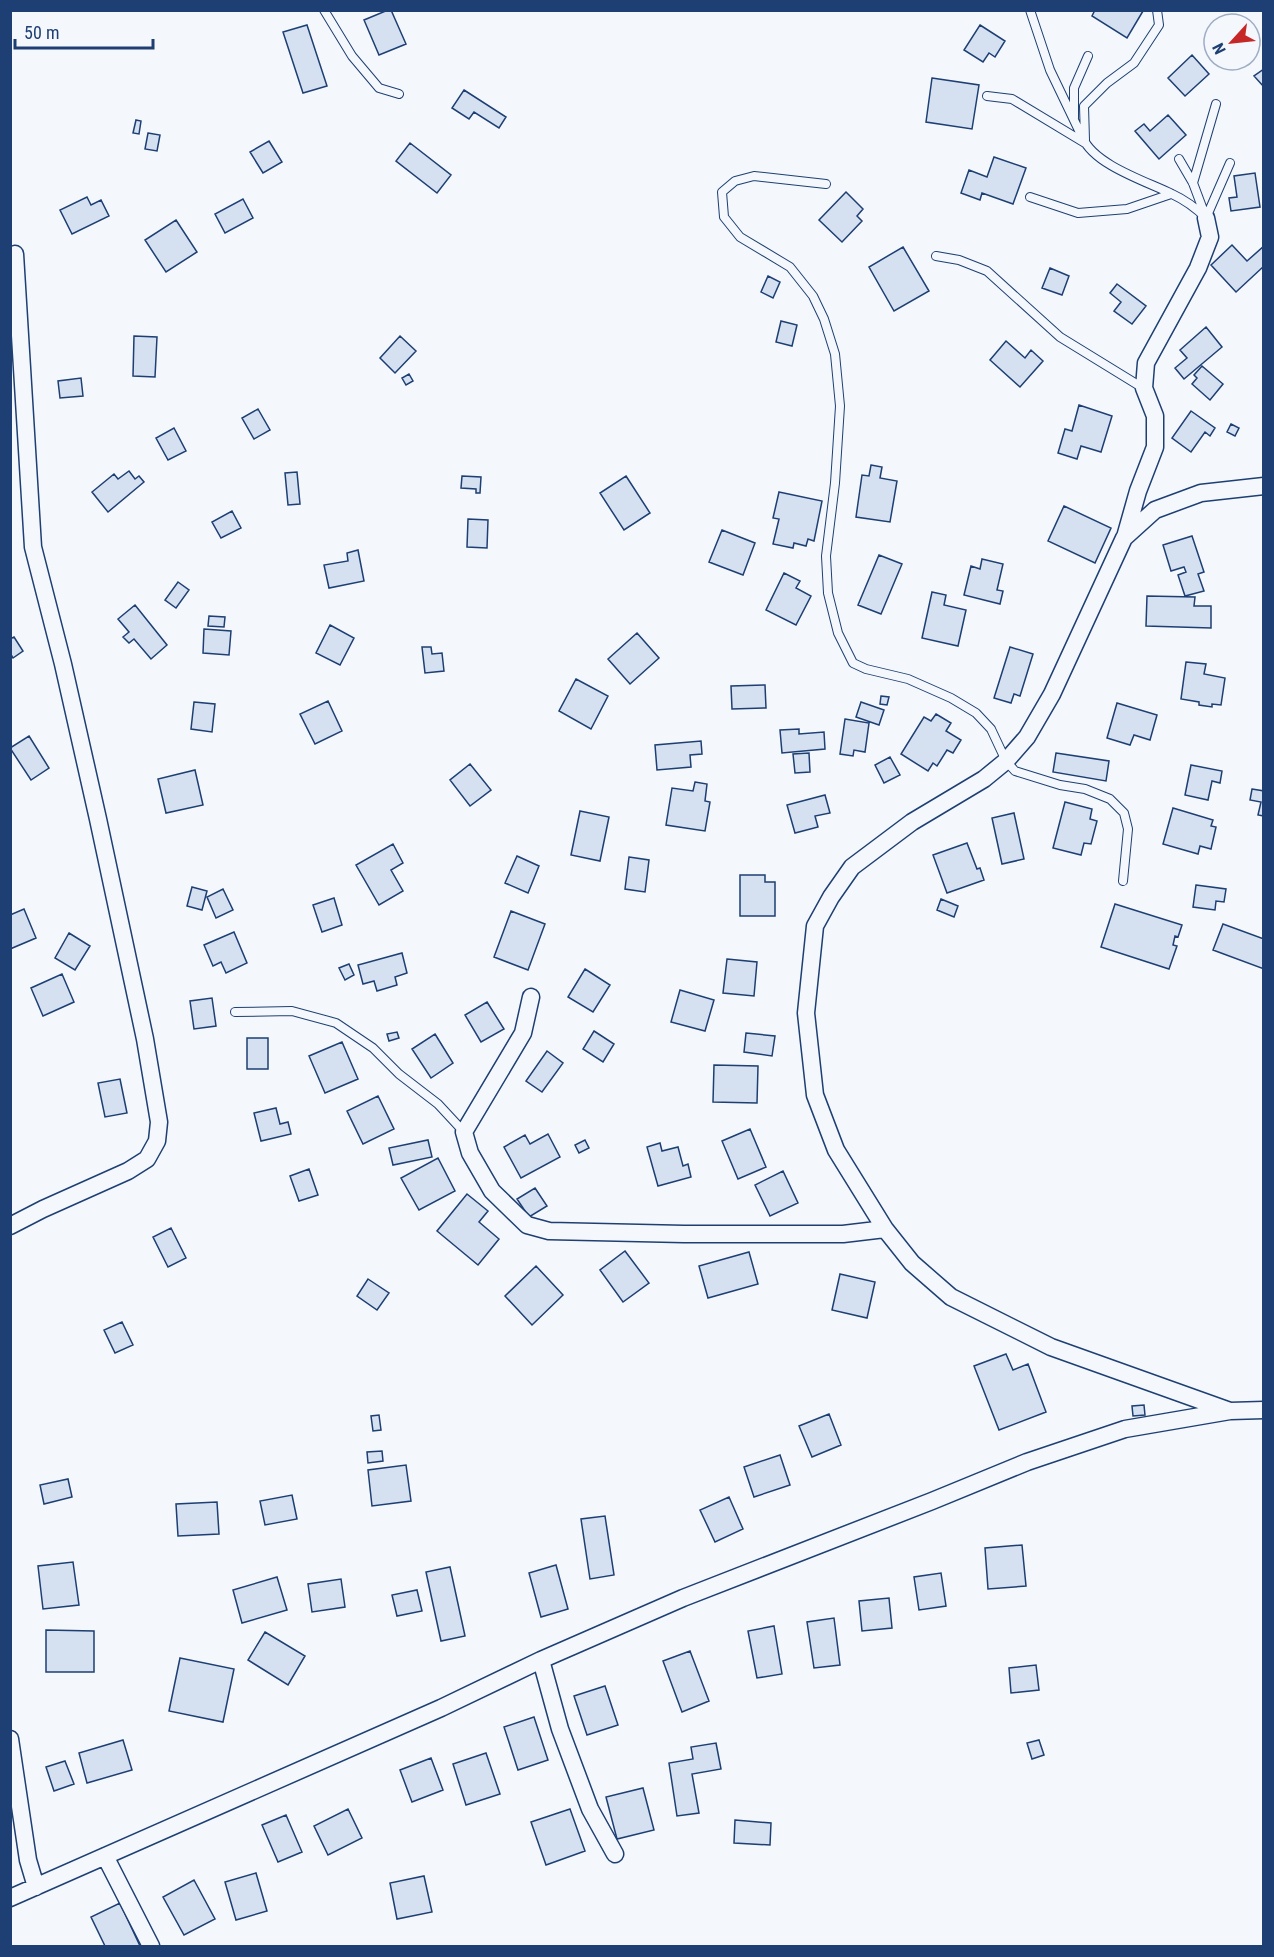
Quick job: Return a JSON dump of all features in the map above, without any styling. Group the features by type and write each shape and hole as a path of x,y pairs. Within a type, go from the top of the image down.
{"street":[{"path":"1206,218 1210,237 1198,268 1146,363 1144,388 1155,416 1155,447 1138,491 1125,538 1052,694 1027,737 1006,761 984,779 912,822 852,867 814,926 806,1013 815,1095 836,1150 885,1229 912,1263 951,1297 1052,1347 1168,1391 1230,1411"},
{"path":"10,1226 128,1171 147,1159 157,1141 159,1122 145,1039 98,819 63,664 33,547 15,254"},
{"path":"1125,538 1155,510 1201,493 1263,486"},
{"path":"531,997 523,1033 464,1131 470,1153 492,1191 527,1225 549,1231 618,1233 822,1234 885,1229"},
{"path":"10,1898 441,1708 541,1660 682,1598 1028,1462 1125,1429 1230,1411 1263,1410"},
{"path":"541,1660 560,1729 586,1799 615,1854"},
{"path":"10,1739 28,1860 36,1887"},
{"path":"105,1856 151,1947"}],"lane":[{"path":"324,10 352,56 379,88 399,94"},
{"path":"1030,10 1050,70 1085,143"},
{"path":"1085,143 1084,106 1107,83 1134,63 1159,25 1157,10"},
{"path":"1085,143 1074,119 1074,88 1088,56"},
{"path":"987,96 1012,99 1085,143 1105,161 1143,183 1172,194 1194,206 1206,218"},
{"path":"1193,183 1216,104"},
{"path":"1179,159 1193,183 1206,218"},
{"path":"1206,218 1230,163"},
{"path":"826,184 754,176 735,181 722,192 724,217 740,237 790,267 813,296 824,319 835,354 840,406 835,483 826,556 828,593 838,633 853,663 866,669 908,679 951,698 976,713 991,729 1006,761 1015,771 1060,785 1085,789 1110,799 1124,813 1128,829 1123,881"},
{"path":"1030,197 1078,213 1127,209 1172,194"},
{"path":"936,256 959,260 987,271 1060,337 1144,388"},
{"path":"235,1012 292,1011 336,1023 373,1048 399,1074 438,1104 464,1131"}],"building":[{"path":"391,10 406,44 379,55 364,20"},
{"path":"1095,10 1143,11 1127,38 1092,16"},
{"path":"307,25 327,86 303,93 283,32"},
{"path":"980,25 1005,41 995,57 989,53 983,62 964,50"},
{"path":"1192,55 1202,66 1202,72 1209,74 1185,96 1168,78"},
{"path":"1264,69 1264,87 1254,76"},
{"path":"932,78 979,85 972,129 926,122"},
{"path":"464,90 506,117 499,128 474,112 469,119 452,108"},
{"path":"1168,115 1186,135 1159,159 1135,131 1144,124 1150,131"},
{"path":"136,120 141,121 139,134 133,133"},
{"path":"148,133 160,135 157,151 145,149"},
{"path":"269,141 282,162 263,173 250,152"},
{"path":"410,143 451,175 437,193 396,161"},
{"path":"994,157 1026,168 1013,204 982,193 980,200 961,193 969,170 987,177"},
{"path":"1255,173 1260,207 1231,211 1229,198 1237,197 1234,176"},
{"path":"846,192 863,209 857,216 862,221 842,242 819,220"},
{"path":"87,197 91,205 101,200 109,216 72,234 60,210"},
{"path":"243,199 253,218 225,233 215,214"},
{"path":"176,220 197,252 166,272 145,240"},
{"path":"1232,245 1247,261 1264,246 1264,266 1236,292 1211,265"},
{"path":"903,247 929,291 894,311 869,267"},
{"path":"1050,268 1069,276 1062,295 1042,288"},
{"path":"768,276 780,282 773,298 761,292"},
{"path":"1117,284 1146,306 1132,324 1114,311 1121,302 1110,293"},
{"path":"781,321 797,325 792,346 776,342"},
{"path":"1206,327 1222,347 1184,379 1175,368 1187,358 1180,350"},
{"path":"134,336 157,337 155,377 133,376"},
{"path":"400,336 416,351 395,373 380,358"},
{"path":"1006,341 1025,358 1031,350 1043,361 1020,387 990,360"},
{"path":"1202,366 1223,384 1210,400 1192,384 1197,378 1194,375"},
{"path":"409,374 413,381 406,385 402,378"},
{"path":"81,378 83,396 60,398 58,381"},
{"path":"1079,405 1112,416 1101,452 1081,446 1077,459 1058,453 1065,429 1072,431"},
{"path":"258,409 270,430 254,439 242,418"},
{"path":"1191,411 1215,428 1210,436 1205,432 1191,452 1172,438"},
{"path":"1231,424 1239,428 1235,436 1227,432"},
{"path":"174,428 186,451 168,460 156,438"},
{"path":"871,465 882,467 880,478 897,481 890,522 856,517 862,475 869,476"},
{"path":"129,471 135,479 139,476 144,482 108,512 92,492 114,474 118,479"},
{"path":"297,472 300,504 288,505 285,473"},
{"path":"462,476 481,477 480,493 476,493 476,489 461,488"},
{"path":"626,476 650,513 624,530 600,493"},
{"path":"779,492 822,501 814,541 808,539 806,546 794,543 793,548 773,544 779,519 773,518"},
{"path":"1064,506 1111,528 1095,563 1048,541"},
{"path":"232,511 241,528 221,538 212,522"},
{"path":"468,519 488,520 487,548 467,547"},
{"path":"722,530 755,543 743,575 709,562"},
{"path":"1192,536 1204,572 1198,574 1204,591 1185,596 1178,575 1186,572 1184,567 1171,571 1163,545"},
{"path":"358,550 364,581 329,588 324,565 348,561 347,553"},
{"path":"879,555 902,564 881,614 858,605"},
{"path":"982,559 1003,564 997,590 1003,591 1000,604 964,595 971,566 980,569"},
{"path":"784,573 800,581 796,588 811,596 796,625 766,610"},
{"path":"178,582 189,590 176,608 165,600"},
{"path":"932,592 946,595 944,605 966,610 958,646 922,638"},
{"path":"1147,596 1195,597 1194,606 1211,606 1211,628 1146,626"},
{"path":"135,605 167,645 151,659 134,639 129,643 123,637 129,632 118,619"},
{"path":"209,616 225,617 224,627 208,626"},
{"path":"330,625 354,638 340,665 316,653"},
{"path":"204,629 231,631 229,655 203,653"},
{"path":"637,633 659,658 630,684 608,659"},
{"path":"14,637 23,651 13,658 10,653 10,639"},
{"path":"422,647 431,647 432,654 442,653 444,671 425,673"},
{"path":"1010,647 1033,654 1020,696 1014,694 1011,703 994,698"},
{"path":"1186,662 1206,664 1204,674 1225,678 1221,705 1212,704 1212,707 1181,699"},
{"path":"576,679 608,696 591,729 559,711"},
{"path":"765,685 766,708 732,709 731,686"},
{"path":"881,696 889,697 887,705 880,704"},
{"path":"328,701 342,731 315,744 300,714"},
{"path":"194,702 215,704 212,732 191,729"},
{"path":"861,702 884,710 879,725 856,717"},
{"path":"1117,703 1157,715 1150,740 1134,735 1130,745 1107,738"},
{"path":"936,714 951,723 946,731 961,740 953,753 947,750 937,766 933,763 928,771 901,754 924,717 931,721"},
{"path":"845,719 869,723 865,752 854,750 853,756 840,754"},
{"path":"799,729 799,734 824,732 825,749 782,753 780,730"},
{"path":"29,736 49,768 31,780 10,748"},
{"path":"701,741 702,754 690,755 691,767 657,770 655,745"},
{"path":"809,753 810,772 795,773 793,754"},
{"path":"1056,753 1109,761 1106,781 1053,772"},
{"path":"890,757 900,775 884,783 875,765"},
{"path":"470,764 491,790 470,806 450,780"},
{"path":"1191,765 1222,771 1220,783 1212,781 1208,800 1185,795"},
{"path":"195,770 203,805 166,813 158,779"},
{"path":"695,782 707,784 705,801 710,802 705,831 666,825 672,788 693,791"},
{"path":"1252,789 1264,791 1264,816 1258,815 1261,802 1250,800"},
{"path":"825,795 830,813 815,816 818,827 795,833 787,805"},
{"path":"1065,802 1092,809 1090,819 1097,821 1091,844 1084,843 1081,855 1053,848"},
{"path":"1173,808 1213,820 1211,826 1216,827 1211,849 1200,846 1198,854 1163,844"},
{"path":"580,811 609,817 600,861 571,855"},
{"path":"1014,813 1024,859 1002,864 992,818"},
{"path":"967,843 984,880 947,893 933,855"},
{"path":"393,844 403,863 391,870 403,891 379,905 356,865"},
{"path":"517,856 539,866 528,893 505,883"},
{"path":"629,857 649,860 645,892 625,889"},
{"path":"740,875 765,875 765,882 775,882 775,916 740,916"},
{"path":"1196,885 1226,889 1224,902 1216,901 1215,910 1193,907"},
{"path":"192,887 207,891 202,910 187,906"},
{"path":"223,889 233,910 216,918 207,897"},
{"path":"334,898 342,925 322,932 313,905"},
{"path":"941,899 958,906 954,917 937,910"},
{"path":"1115,904 1182,925 1178,937 1175,936 1173,945 1177,946 1169,969 1101,947"},
{"path":"24,909 36,938 10,949 10,915"},
{"path":"511,911 545,924 528,970 494,957"},
{"path":"1223,924 1264,939 1264,969 1213,950"},
{"path":"234,932 247,963 226,973 221,962 213,966 204,945"},
{"path":"69,933 90,946 75,970 55,958"},
{"path":"402,953 407,973 395,977 397,985 377,991 374,981 363,984 358,965"},
{"path":"727,959 757,962 754,996 723,993"},
{"path":"349,964 354,975 345,980 339,968"},
{"path":"585,969 610,985 593,1012 568,997"},
{"path":"62,974 74,1002 43,1016 31,988"},
{"path":"680,990 714,1000 705,1031 671,1022"},
{"path":"212,998 216,1026 194,1029 190,1001"},
{"path":"487,1002 504,1029 481,1042 465,1015"},
{"path":"594,1031 614,1044 603,1062 583,1049"},
{"path":"397,1032 399,1038 389,1041 387,1034"},
{"path":"746,1033 775,1036 772,1056 744,1052"},
{"path":"435,1034 453,1063 431,1078 412,1049"},
{"path":"247,1038 268,1038 268,1069 247,1069"},
{"path":"342,1042 358,1079 325,1093 309,1056"},
{"path":"547,1051 563,1063 542,1092 526,1081"},
{"path":"714,1065 758,1066 757,1103 713,1102"},
{"path":"120,1079 127,1113 105,1117 98,1083"},
{"path":"378,1096 394,1129 363,1144 347,1111"},
{"path":"276,1108 280,1124 288,1122 291,1134 261,1141 254,1113"},
{"path":"750,1129 766,1167 738,1179 722,1141"},
{"path":"548,1134 560,1157 521,1178 504,1147 525,1135 530,1144"},
{"path":"428,1140 432,1157 393,1165 389,1148"},
{"path":"585,1140 589,1148 579,1153 575,1145"},
{"path":"660,1143 662,1151 678,1147 683,1166 688,1164 691,1177 658,1186 647,1147"},
{"path":"438,1158 455,1191 419,1210 401,1178"},
{"path":"309,1169 318,1195 299,1201 290,1176"},
{"path":"783,1171 798,1203 770,1216 755,1185"},
{"path":"535,1188 547,1206 529,1217 517,1199"},
{"path":"467,1194 488,1211 479,1222 499,1239 478,1265 437,1231"},
{"path":"171,1228 186,1258 168,1267 153,1237"},
{"path":"625,1251 649,1283 623,1302 600,1270"},
{"path":"749,1252 758,1284 708,1298 699,1266"},
{"path":"536,1266 563,1295 532,1325 505,1296"},
{"path":"840,1274 875,1282 867,1318 832,1310"},
{"path":"368,1279 389,1293 377,1310 357,1296"},
{"path":"122,1322 133,1345 115,1353 104,1330"},
{"path":"1006,1354 1013,1370 1028,1364 1046,1412 999,1430 974,1366"},
{"path":"1144,1405 1145,1415 1133,1416 1132,1406"},
{"path":"829,1414 841,1445 812,1457 799,1426"},
{"path":"379,1415 381,1430 373,1431 371,1416"},
{"path":"382,1451 383,1461 368,1463 367,1452"},
{"path":"780,1455 790,1485 754,1497 744,1467"},
{"path":"406,1465 411,1501 372,1506 368,1470"},
{"path":"68,1479 72,1497 44,1504 40,1485"},
{"path":"292,1495 297,1519 265,1525 260,1501"},
{"path":"729,1497 743,1529 715,1542 700,1510"},
{"path":"217,1502 219,1534 178,1536 176,1504"},
{"path":"605,1516 614,1575 590,1579 581,1519"},
{"path":"1022,1545 1026,1586 988,1589 985,1548"},
{"path":"73,1562 79,1605 43,1609 38,1566"},
{"path":"556,1565 568,1609 541,1617 529,1573"},
{"path":"450,1567 465,1636 441,1641 426,1572"},
{"path":"941,1573 946,1606 919,1610 914,1577"},
{"path":"277,1577 287,1610 242,1623 233,1590"},
{"path":"341,1579 345,1607 312,1612 308,1584"},
{"path":"417,1590 422,1611 397,1616 392,1595"},
{"path":"889,1598 892,1628 862,1631 859,1601"},
{"path":"834,1618 840,1665 814,1668 807,1622"},
{"path":"774,1626 782,1674 757,1678 748,1631"},
{"path":"46,1630 94,1631 94,1672 46,1672"},
{"path":"265,1632 305,1656 288,1685 248,1660"},
{"path":"690,1651 709,1701 682,1712 663,1661"},
{"path":"180,1658 234,1669 223,1722 169,1711"},
{"path":"1036,1665 1039,1690 1011,1693 1009,1668"},
{"path":"605,1686 618,1725 587,1735 574,1696"},
{"path":"534,1717 548,1760 518,1770 504,1727"},
{"path":"123,1740 132,1770 87,1783 79,1753"},
{"path":"1039,1740 1044,1755 1032,1759 1027,1743"},
{"path":"716,1743 721,1769 692,1774 699,1813 677,1816 669,1763 693,1759 691,1747"},
{"path":"486,1753 500,1794 466,1805 453,1764"},
{"path":"431,1758 443,1790 412,1802 400,1770"},
{"path":"65,1761 74,1784 54,1791 46,1767"},
{"path":"643,1788 654,1830 617,1839 606,1797"},
{"path":"348,1809 362,1838 328,1855 314,1826"},
{"path":"570,1809 585,1851 546,1865 531,1822"},
{"path":"286,1815 302,1852 278,1862 262,1825"},
{"path":"735,1820 771,1823 770,1845 734,1843"},
{"path":"256,1873 267,1911 236,1920 225,1882"},
{"path":"424,1876 432,1912 397,1919 390,1883"},
{"path":"194,1880 215,1919 184,1935 163,1897"},
{"path":"120,1903 140,1946 105,1946 91,1917"}]}
